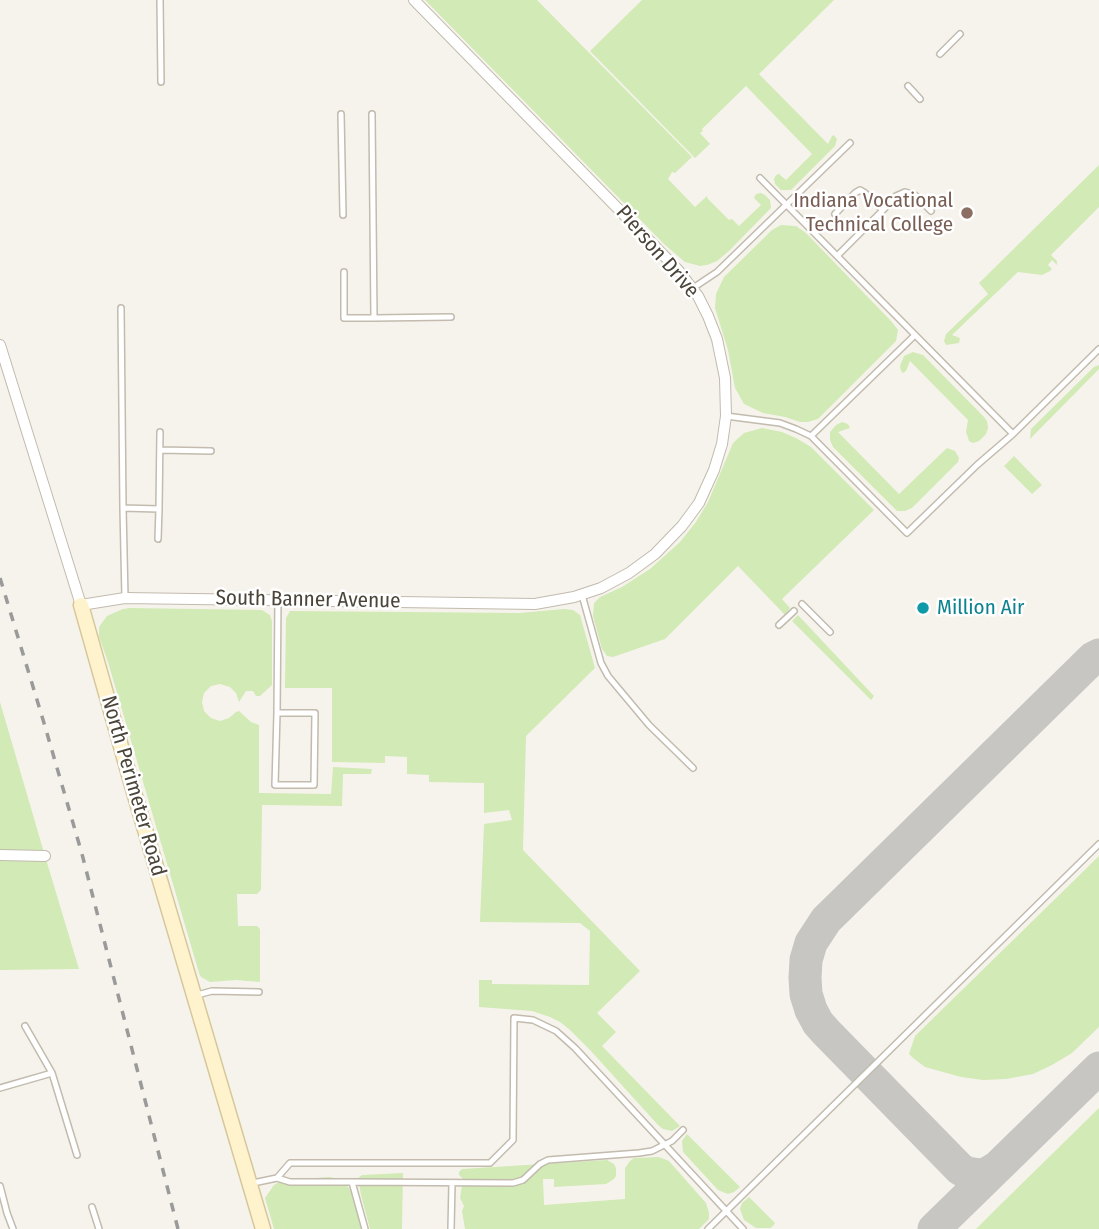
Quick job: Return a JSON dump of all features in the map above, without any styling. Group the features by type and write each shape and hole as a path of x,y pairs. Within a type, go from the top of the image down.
{"street":[{"name":"Pierson Drive","path":"414,0 591,179 693,288 717,339 725,378 726,416 722,444 705,493 688,519 663,547 636,569 611,583 582,594 535,604"},
{"name":"North Perimeter Road","path":"0,345 81,605 262,1229"},
{"name":"South Banner Avenue","path":"81,605 125,598 535,604"},
{"path":"0,855 45,856"}],"lane":[{"path":"160,0 161,82"},
{"path":"940,54 960,34"},
{"path":"908,86 920,99"},
{"path":"341,114 343,215"},
{"path":"372,114 374,318"},
{"path":"693,288 717,272 850,143"},
{"path":"760,178 1013,434"},
{"path":"835,214 860,190 883,210"},
{"path":"837,256 896,196 905,192 915,195 931,211"},
{"path":"344,272 344,318 451,317"},
{"path":"121,308 125,598"},
{"path":"811,436 915,335"},
{"path":"726,416 780,423 811,436 907,533 1099,349"},
{"path":"158,538 160,432"},
{"path":"160,450 211,451"},
{"path":"123,508 159,509"},
{"path":"582,594 601,663 608,676 649,725 693,768"},
{"path":"277,713 315,713 314,786 275,785 278,599"},
{"path":"802,604 830,632"},
{"path":"779,625 794,611"},
{"path":"708,1229 1099,844"},
{"path":"194,995 212,991 259,992"},
{"path":"277,1178 289,1163 489,1163 513,1140 514,1018 533,1020 556,1031 575,1048 743,1229"},
{"path":"25,1026 52,1073 78,1155"},
{"path":"0,1088 52,1073"},
{"path":"250,1184 277,1178 290,1182 513,1183 523,1180 548,1160 652,1151 672,1141 683,1130"},
{"path":"352,1182 365,1229"},
{"path":"451,1229 452,1183"},
{"path":"0,1186 13,1229"},
{"path":"92,1207 99,1229"}],"green space":[{"path":"425,0 537,0 692,157 675,173 672,172 668,179 695,207 707,196 729,220 732,219 739,226 761,205 754,198 756,194 765,195 770,200 771,208 717,261 700,266 685,262 664,244"},
{"path":"642,0 834,0 759,74 828,144 834,135 837,139 835,146 791,190 781,190 775,184 776,175 779,174 786,180 812,154 746,86 702,129 700,133 710,144 695,158 590,51"},
{"path":"1099,165 1099,207 1051,255 1057,265 1052,260 1048,265 1052,269 1042,275 1018,272 952,335 960,338 959,343 946,345 946,334 988,294 979,283"},
{"path":"781,225 796,226 806,233 898,330 896,341 818,419 808,422 763,413 744,404 735,388 728,350 715,308 716,294 724,277 772,230"},
{"path":"913,352 923,355 987,421 986,434 979,441 969,441 966,432 968,420 910,361 906,371 901,371 904,356"},
{"path":"1099,365 1099,369 1030,439 1031,429"},
{"path":"842,422 850,428 838,432 899,494 947,448 955,451 958,462 912,508 897,511 833,447 830,432"},
{"path":"762,428 782,432 811,447 874,510 782,599 790,608 785,615 738,566 665,639 613,657 607,656 602,649 593,616 594,603 650,569 680,542 708,502 733,443 744,433"},
{"path":"1014,456 1042,485 1032,494 1004,466"},
{"path":"130,608 262,610 270,615 272,685 260,696 256,696 253,691 246,691 239,702 230,687 220,684 211,686 204,693 202,702 204,711 211,718 220,721 239,711 251,722 259,725 259,793 331,794 333,767 372,769 371,774 343,774 342,806 262,805 261,890 257,894 237,894 238,926 257,926 260,929 260,982 210,982 199,973 99,637 99,627 107,616"},
{"path":"573,610 580,615 595,668 526,736 523,850 640,971 597,1013 616,1032 602,1046 680,1126 672,1131 658,1125 590,1050 560,1022 532,1011 479,1007 479,980 492,980 492,984 589,985 590,931 580,923 480,922 484,824 512,820 509,810 484,813 484,783 429,782 429,775 407,774 407,757 385,756 385,763 332,762 332,688 285,688 286,618 290,611 520,613"},
{"path":"798,615 874,696 871,700 792,621"},
{"path":"0,702 45,856 79,969 0,970"},
{"path":"1099,856 1099,1027 1072,1053 1052,1065 1033,1074 1006,1079 961,1077 925,1067 913,1058 909,1054 915,1036"},
{"path":"1099,1108 1099,1229 976,1229 997,1208"},
{"path":"687,1134 740,1187 728,1194 718,1190 683,1152 682,1141"},
{"path":"659,1157 669,1161 706,1203 709,1219 699,1229 465,1229 462,1211 464,1206 460,1198 463,1179 459,1172 462,1169 607,1160 614,1164 616,1176 606,1184 554,1187 554,1179 543,1179 544,1205 625,1199 625,1168 630,1161 634,1158"},
{"path":"403,1173 402,1229 370,1229 358,1178 362,1175"},
{"path":"329,1177 344,1183 350,1189 362,1229 274,1229 265,1198 274,1185 283,1180"},
{"path":"749,1197 775,1223 773,1226 756,1228 744,1220 740,1209"}],"taxiway":[{"path":"996,1168 980,1175 960,1169 826,1032 811,1010 806,994 806,960 811,943 826,920 1099,655"},
{"path":"934,1229 1099,1068"}],"railway":[{"path":"0,578 82,854 178,1229"}],"place":[{"name":"Indiana Vocational Technical College","path":"967,213"},
{"name":"Million Air","path":"923,608"}]}
